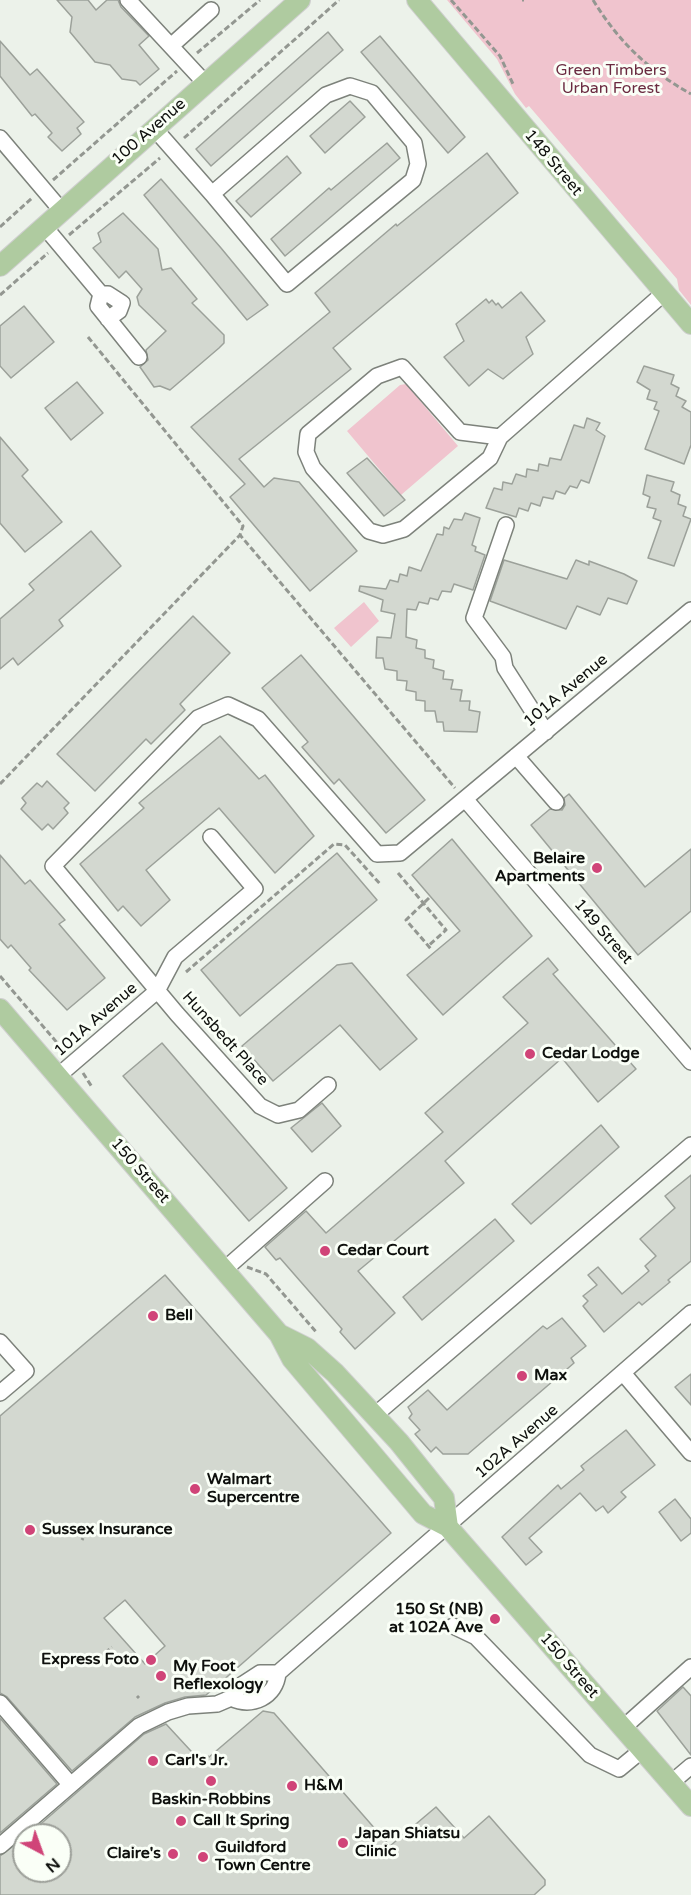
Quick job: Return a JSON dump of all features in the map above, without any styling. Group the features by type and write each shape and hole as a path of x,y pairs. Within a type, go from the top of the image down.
{"main road":[{"name":"100 Avenue","path":"0,267 61,210 300,0"},
{"name":"148 Street","path":"417,0 691,324"},
{"name":"150 Street","path":"0,1009 58,1076 231,1263 279,1334 292,1359 423,1514 448,1527 671,1783 690,1801"},
{"name":"150 Street","path":"279,1334 308,1348 375,1415 444,1498 448,1527"}],"street":[{"path":"128,0 206,84"},
{"path":"172,45 211,10"},
{"path":"154,128 287,284 413,180 418,164 414,143 372,93 350,86 326,95 212,194"},
{"path":"0,138 61,210"},
{"path":"44,226 101,294 98,306 139,357"},
{"path":"500,437 460,432 402,367 377,376 308,434 306,452 313,468 369,531 383,535 404,529 490,458 500,437 663,293"},
{"path":"506,525 474,618 503,657 505,668 546,732"},
{"name":"101A Avenue","path":"461,795 546,732 691,610"},
{"name":"Hunsbedt Place","path":"328,1085 298,1110 278,1115 260,1106 157,991 53,866 198,718 228,705 258,719 377,854 400,853 461,795"},
{"path":"516,756 556,802"},
{"name":"149 Street","path":"461,795 691,1062"},
{"path":"157,991 175,957 255,889 211,837"},
{"name":"101A Avenue","path":"58,1076 157,991"},
{"path":"375,1415 691,1145"},
{"path":"231,1263 325,1181"},
{"name":"102A Avenue","path":"278,1673 691,1313"},
{"path":"0,1342 26,1371 0,1393"},
{"path":"623,1373 691,1453"},
{"path":"453,1626 476,1637 590,1755 620,1769 642,1750"},
{"path":"623,1728 691,1667"},
{"path":"0,1846 111,1747 152,1718 188,1706 217,1704 231,1698 240,1686 260,1673 278,1673 277,1685 273,1690 252,1703 242,1703 231,1698"},
{"path":"0,1703 70,1784"},
{"path":"671,1783 691,1766"}],"path":[{"path":"57,176 260,0"},
{"path":"183,138 339,0"},
{"path":"451,0 500,56 516,91 510,111"},
{"path":"593,0 620,39 660,77 691,94"},
{"path":"0,295 164,155"},
{"path":"0,227 36,195"},
{"path":"0,784 240,535 243,526 88,337"},
{"path":"240,535 321,634 461,795"},
{"path":"186,972 334,844 345,845 381,885"},
{"path":"398,873 423,903 446,930 429,947 406,920 423,903 429,898"},
{"path":"0,976 60,1045"},
{"path":"90,1081 97,1095"},
{"path":"231,1263 266,1274 323,1340"},
{"path":"105,1653 112,1647"}],"green space":[{"name":"Green Timbers Urban Forest","path":"447,0 691,0 691,305 679,290 677,279 529,106 526,108 515,94 497,59"},
{"path":"406,384 458,446 401,495 347,431 400,385"},
{"path":"364,602 379,621 351,647 334,628"}],"building":[{"path":"57,0 88,0 96,10 107,0 118,0 121,7 149,36 139,45 159,69 140,85 136,81 122,79 110,65 95,62 70,32 72,17"},
{"path":"328,32 343,50 211,166 196,149"},
{"path":"380,36 465,137 448,153 361,52"},
{"path":"0,41 30,75 37,69 84,122 77,128 81,134 62,151 48,137 52,133 35,114 32,116 0,76"},
{"path":"350,101 365,117 325,153 310,136"},
{"path":"387,143 400,158 285,256 271,239 329,188 331,190"},
{"path":"487,153 518,193 333,348 351,369 239,459 264,487 274,478 299,482 357,551 310,591 230,497 245,484 191,427 330,312 315,293 396,224 397,226"},
{"path":"287,156 301,173 251,217 236,201"},
{"path":"161,179 268,305 247,320 144,195"},
{"path":"123,213 158,249 162,270 171,268 197,299 192,303 224,335 224,343 170,390 160,386 154,387 140,367 148,360 146,350 166,331 139,305 137,297 142,289 126,271 119,278 93,248 101,242 98,233"},
{"path":"521,292 545,321 526,337 533,354 503,379 488,369 469,386 444,357 464,341 456,324 486,299 489,303 492,300 496,305 498,303 502,308"},
{"path":"24,306 54,342 11,378 0,366 0,326"},
{"path":"644,366 674,375 671,384 679,388 676,396 686,401 682,407 691,412 691,445 684,464 645,449 659,411 654,409 657,402 647,399 650,390 637,382"},
{"path":"77,382 103,413 71,440 45,408"},
{"path":"587,418 600,423 596,430 605,436 589,483 581,480 577,488 570,486 565,494 556,491 553,499 543,497 540,506 531,503 528,511 519,508 516,517 486,508 494,488 502,490 503,482 512,484 516,474 526,477 527,469 538,471 539,464 548,466 550,458 561,460 574,425 584,428"},
{"path":"0,437 28,470 22,476 62,522 25,552 0,523"},
{"path":"367,458 405,500 384,516 347,473"},
{"path":"647,475 674,482 671,491 680,495 678,504 686,507 683,516 691,519 674,566 648,558 661,521 653,518 656,509 647,507 650,497 643,494"},
{"path":"465,513 480,518 472,545 476,547 475,551 485,555 473,590 454,584 451,592 442,591 438,600 430,598 428,604 419,602 416,610 407,609 406,637 417,640 416,648 425,650 425,658 434,660 433,668 444,671 443,679 453,680 451,689 462,690 460,701 470,701 469,710 480,712 477,732 444,731 443,722 437,722 435,711 425,711 425,701 416,700 416,692 406,690 407,681 397,680 397,671 385,669 383,658 376,658 377,637 391,638 395,614 381,611 383,600 359,591 360,586 386,589 390,580 398,582 400,574 407,576 409,567 421,571 437,534 443,535 444,527 449,529 454,519 462,520"},
{"path":"91,531 121,566 59,620 63,626 18,665 13,658 0,669 0,619 34,590 29,584"},
{"path":"504,560 567,579 576,560 589,565 589,561 637,581 627,604 608,598 600,615 577,606 566,629 490,601"},
{"path":"193,616 230,653 180,704 185,710 151,744 146,739 95,791 57,754"},
{"path":"301,655 425,800 386,833 339,779 334,784 302,747 308,742 262,688"},
{"path":"220,736 259,779 265,775 314,836 275,873 219,808 146,870 170,900 141,926 123,906 118,911 80,864 144,808 139,803"},
{"path":"47,781 69,803 64,808 68,813 53,829 48,824 42,830 21,809 26,803 22,798 37,783 42,787"},
{"name":"Belaire Apartments","path":"569,794 645,887 691,849 691,911 638,955 531,825 550,809 562,810 565,805 564,798"},
{"path":"452,839 532,936 443,1015 407,975 460,931 412,875"},
{"path":"337,853 377,900 240,1016 201,970"},
{"path":"0,855 25,884 30,880 65,920 59,924 105,978 67,1010 29,970 31,968 11,945 8,948 0,939"},
{"path":"548,958 558,970 553,974 636,1069 598,1102 562,1058 445,1161 464,1183 358,1271 395,1313 355,1349 340,1332 342,1329 280,1258 276,1260 265,1247 306,1211 326,1233 443,1132 425,1113 528,1023 503,997"},
{"path":"352,963 417,1039 380,1070 340,1025 273,1081 242,1046 337,965"},
{"path":"162,1043 287,1188 249,1221 123,1076"},
{"path":"322,1103 341,1126 312,1152 291,1128"},
{"path":"601,1125 619,1147 531,1224 512,1204"},
{"path":"691,1175 691,1261 642,1305 639,1302 604,1332 583,1306 588,1301 583,1296 597,1285 588,1275 598,1267 622,1294 649,1271 645,1266 656,1256 640,1239 675,1208 665,1196"},
{"path":"495,1219 514,1241 422,1320 403,1297"},
{"name":"Walmart Supercentre","path":"165,1275 391,1533 206,1695 185,1697 165,1703 135,1717 72,1771 7,1697 0,1693 0,1416","holes":["125,1600 165,1646 145,1664 104,1618"]},
{"name":"Max","path":"562,1318 586,1346 571,1358 574,1363 468,1454 443,1454 436,1447 431,1452 415,1434 420,1430 409,1418 412,1414 408,1407 428,1390 447,1410 543,1326 547,1329"},
{"path":"691,1374 691,1405 675,1387"},
{"path":"626,1430 655,1465 621,1492 626,1497 608,1513 603,1506 596,1511 580,1493 529,1538 542,1552 526,1565 502,1537 558,1485 561,1489 584,1470 581,1466"},
{"path":"675,1499 691,1519 691,1533 681,1541 659,1512"},
{"path":"683,1687 691,1696 691,1755 657,1711"},
{"path":"263,1711 274,1713 390,1846 436,1807 464,1838 489,1816 545,1880 545,1885 534,1895 0,1895 0,1856 12,1847 12,1883 72,1883 72,1823 42,1823 144,1734 166,1724 202,1763"},
{"path":"0,1718 57,1784 0,1833"}],"place":[{"name":"Belaire Apartments","path":"597,868"},
{"name":"Cedar Lodge","path":"530,1054"},
{"name":"Cedar Court","path":"325,1251"},
{"name":"Bell","path":"153,1316"},
{"name":"Max","path":"522,1376"},
{"name":"Walmart Supercentre","path":"195,1489"},
{"name":"Sussex Insurance","path":"30,1530"},
{"name":"150 St (NB) at 102A Ave","path":"495,1619"},
{"name":"Express Foto","path":"151,1660"},
{"name":"My Foot Reflexology","path":"161,1676"},
{"name":"Carl's Jr.","path":"153,1761"},
{"name":"Baskin-Robbins","path":"211,1781"},
{"name":"H&M","path":"292,1786"},
{"name":"Call It Spring","path":"181,1821"},
{"name":"Japan Shiatsu Clinic","path":"343,1843"},
{"name":"Claire's","path":"173,1854"},
{"name":"Guildford Town Centre","path":"203,1857"}]}
